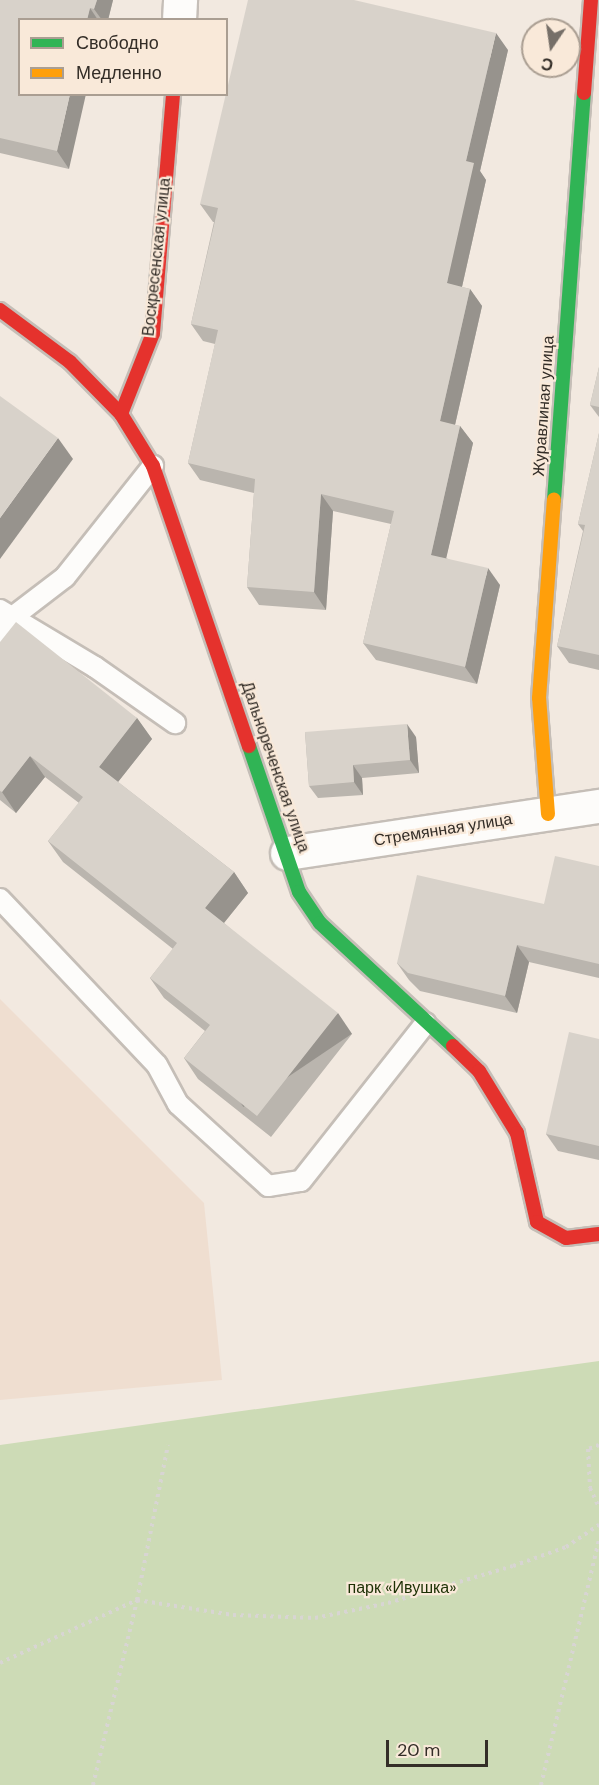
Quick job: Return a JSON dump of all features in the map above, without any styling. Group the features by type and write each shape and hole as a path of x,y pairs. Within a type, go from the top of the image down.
{"street":[{"path":"179,18 180,0"},
{"name":"Журавлиная улица","path":"548,814 539,698 591,0"},
{"name":"Воскресенская улица","path":"121,414 153,333 172,96"},
{"name":"Дальнореченская улица","path":"0,310 70,362 121,414 153,465 299,892 320,923 479,1071 517,1133 537,1222 566,1238 599,1234"},
{"name":"Стремянная улица","path":"287,854 599,806"}],"lane":[{"path":"0,634 7,613 65,577 153,465"},
{"path":"7,613 175,723"},
{"path":"0,899 157,1065 178,1104 268,1186 301,1180 426,1023"}],"path":[{"path":"93,1785 137,1600 168,1445"},
{"path":"599,1445 588,1449 590,1488 599,1507"},
{"path":"0,1663 137,1600 233,1615 315,1618 388,1603 513,1566 566,1547 599,1525"},
{"path":"541,1785 599,1540"}],"shaded area":[{"path":"0,999 204,1203 222,1380 0,1400"}],"green space":[{"name":"парк «Ивушка»","path":"599,1361 599,1785 0,1785 0,1445"}],"building":[{"path":"0,0 97,0 94,9 90,8 88,18 18,18 18,96 70,96 57,151 0,138"},
{"path":"248,0 354,0 496,33 466,161 474,163 447,283 470,289 440,421 460,426 431,555 488,568 465,667 363,643 394,511 321,494 314,592 247,587 255,479 188,463 218,330 191,324 218,208 200,204 225,96 228,96 228,85"},
{"path":"599,367 599,407 590,405"},
{"path":"0,396 58,438 0,518"},
{"path":"599,433 599,655 557,646 585,525 578,524"},
{"path":"16,622 137,718 99,767 234,872 205,908 338,1013 257,1116 184,1058 210,1025 150,978 177,943 48,841 83,797 30,756 2,792 0,791 0,642"},
{"path":"407,724 410,760 353,765 354,782 309,786 305,732"},
{"path":"555,856 599,866 599,964 517,945 505,996 408,973 397,963 417,875 544,904"},
{"path":"569,1032 599,1039 599,1146 546,1134"}],"traffic: fast":[{"path":"554,500 584,93"},
{"path":"249,746 299,892 320,923 453,1046"}],"traffic: slow":[{"path":"548,814 539,698 554,500"}],"traffic: jam":[{"path":"584,93 591,0"},
{"path":"121,414 153,333 173,96"},
{"path":"0,310 70,362 121,414 153,466 249,746"},
{"path":"453,1046 479,1071 517,1133 537,1222 566,1238 599,1234"}]}
